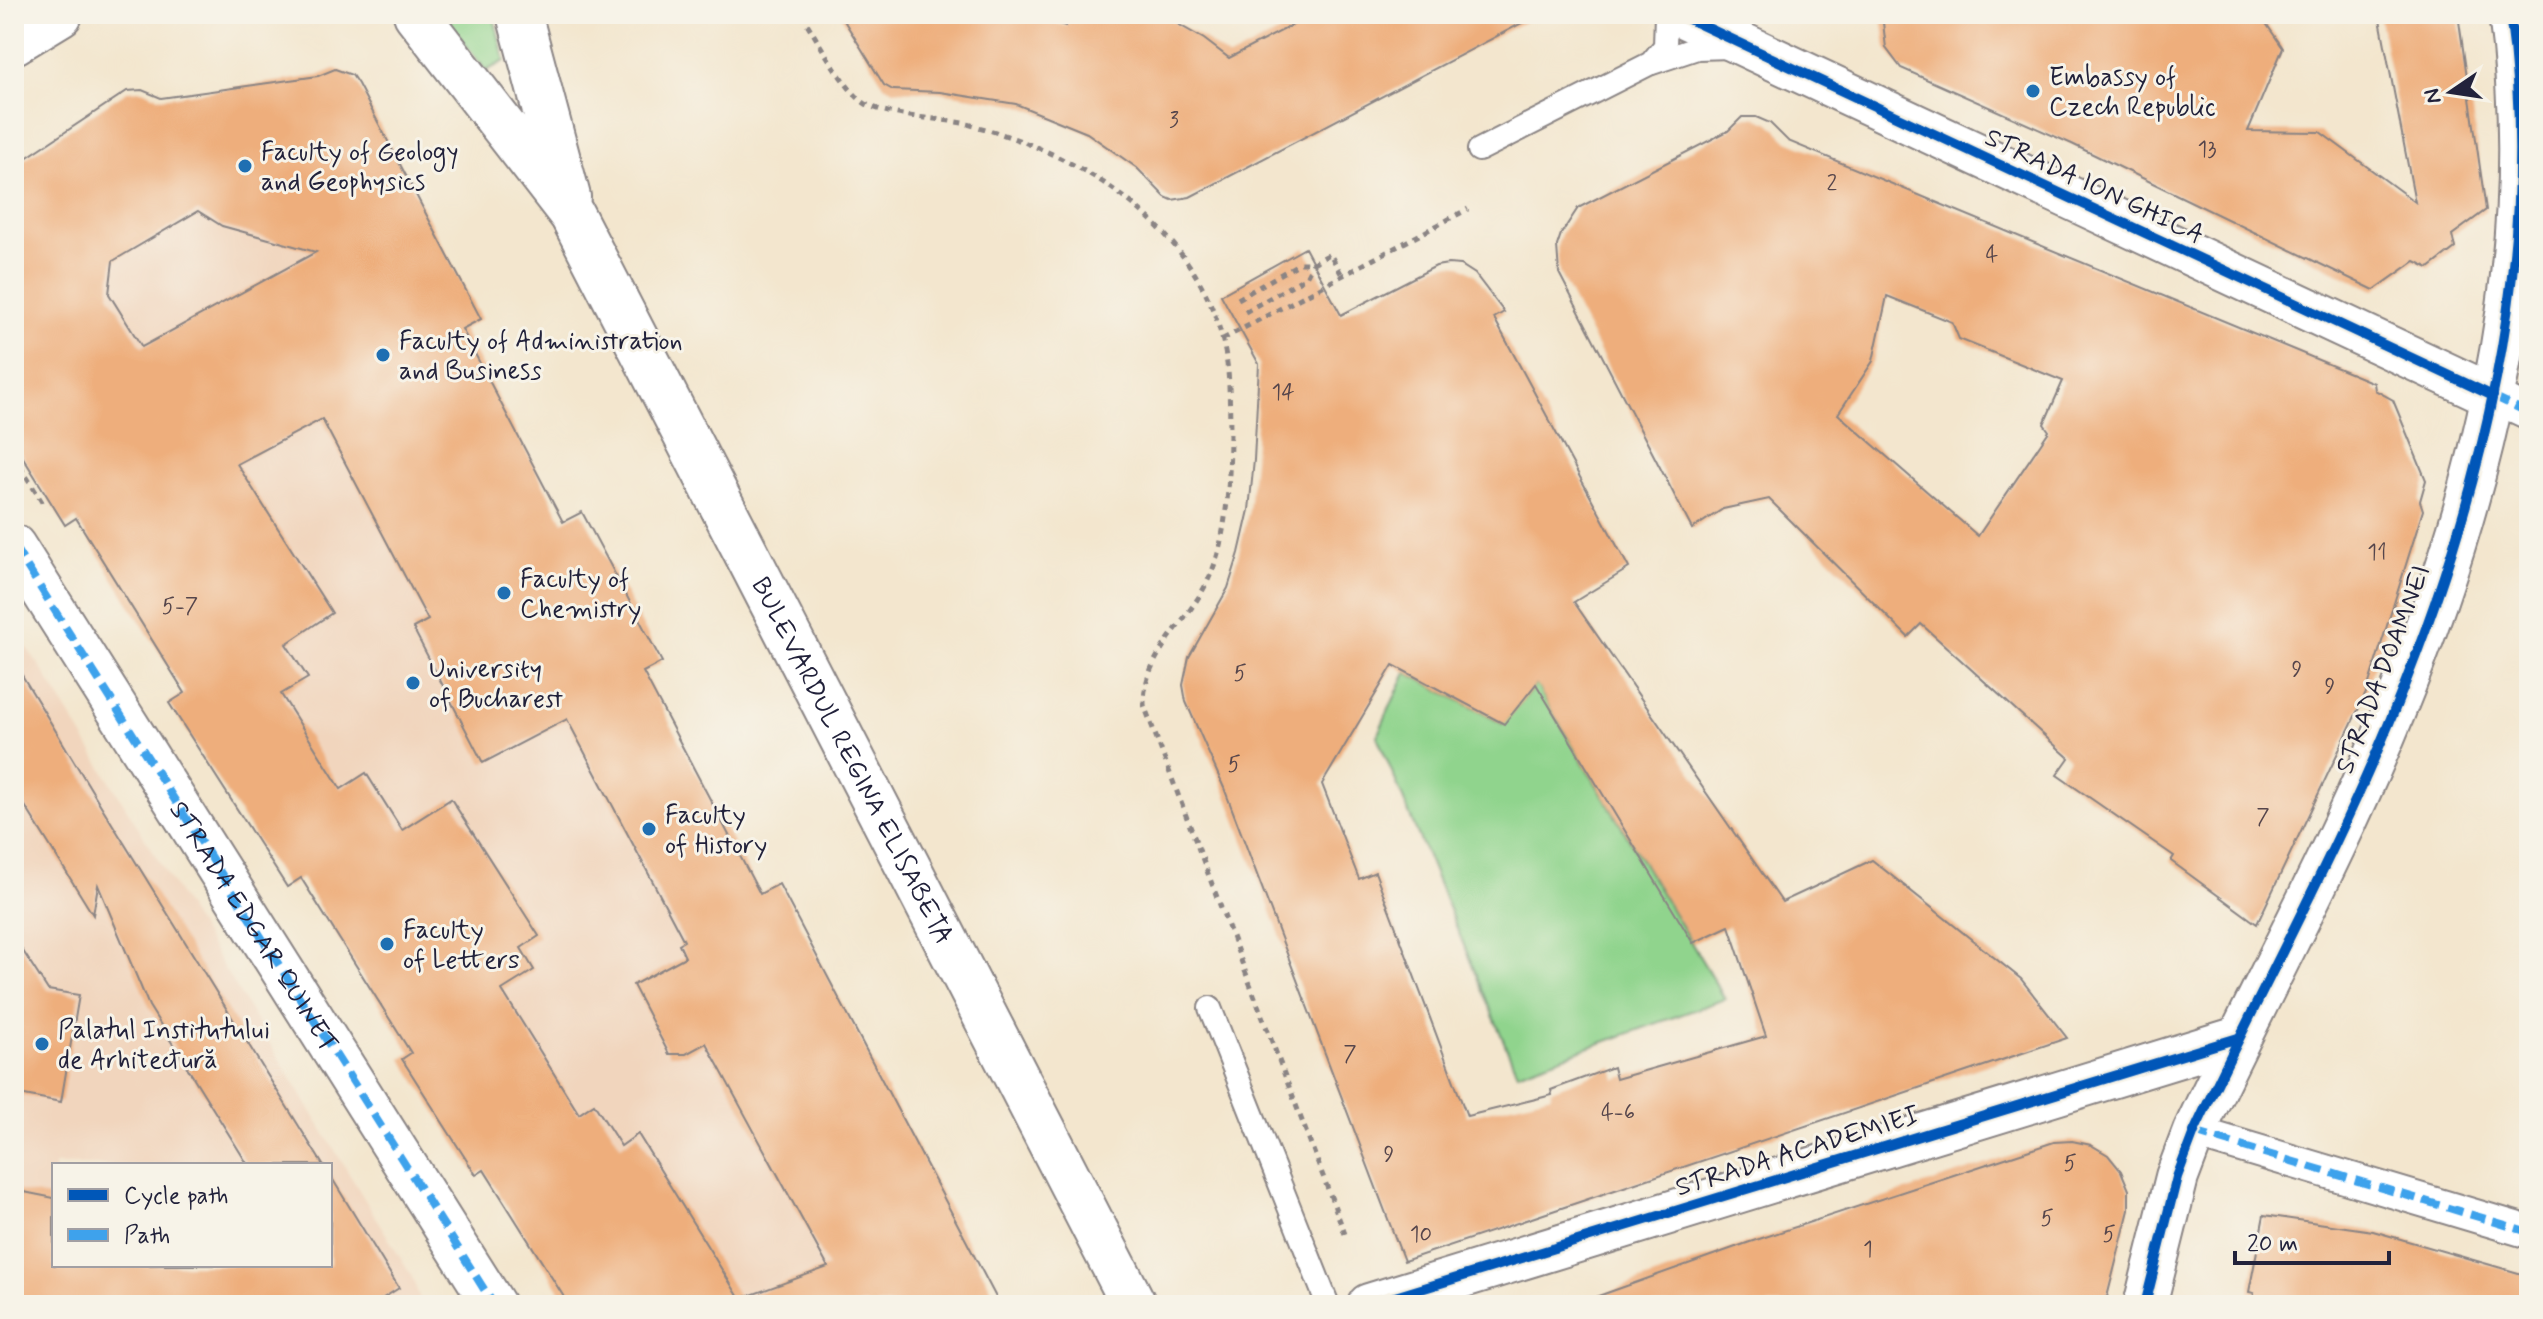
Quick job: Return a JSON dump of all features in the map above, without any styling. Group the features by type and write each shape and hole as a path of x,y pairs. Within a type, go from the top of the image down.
{"main road":[{"path":"14,42 60,14"},
{"name":"BULEVARDUL REGINA ELISABETA","path":"416,14 572,215 1134,1305"},
{"name":"BULEVARDUL REGINA ELISABETA","path":"519,14 572,215"}],"street":[{"name":"STRADA ION GHICA","path":"1678,14 2511,404"},
{"name":"STRADA DOAMNEI","path":"2145,1305 2177,1177 2194,1132 2345,822 2394,711 2448,559 2511,404 2505,334 2519,194 2520,114 2510,14"},
{"name":"STRADA EDGAR QUINET","path":"16,547 494,1305"},
{"name":"STRADA ACADEMIEI","path":"1370,1305 2238,1038"},
{"path":"2194,1132 2529,1232"}],"lane":[{"path":"1651,63 1665,46 1666,14"},
{"path":"1479,150 1651,63 1697,48 1746,46"},
{"path":"1210,1008 1328,1305"}],"path":[{"path":"801,14 850,87 867,105 970,125 1020,141 1082,168 1127,196 1164,234 1204,288 1223,339 1228,383 1230,456 1224,521 1210,578 1154,661 1144,684 1144,705 1370,1305"},
{"path":"1223,339 1468,209"},
{"path":"1238,299 1300,263 1313,263 1330,254 1342,275"},
{"path":"1245,312 1306,277 1313,263"}],"shaded area":[{"name":"University of Bucharest","path":"335,69 352,75 358,84 359,94 481,319 462,330 563,521 582,512 662,662 643,673 760,894 862,1043 999,1305 569,1305 484,1170 476,1175 402,1059 410,1053 301,878 287,887 169,703 184,692 76,519 65,525 14,443 14,166 127,91 142,90 160,98 318,76"},
{"path":"14,630 40,666 412,1277 422,1305 14,1305"}],"green space":[{"path":"442,14 493,14 505,61 486,71"},
{"path":"1406,672 1503,724 1536,684 1725,999 1517,1073 1377,736"}],"building":[{"path":"840,14 1025,14 1066,26 1072,14 1160,14 1204,39 1229,58 1314,14 1539,14 1190,197 1172,200 1165,197 1137,168 1087,133 1016,104 940,92 893,90 884,85"},
{"path":"1882,14 2248,14 2265,22 2283,48 2248,131 2320,132 2415,202 2379,14 2458,14 2486,210 2452,235 2455,248 2429,268 2415,261 2374,290 2072,144 1901,68 1886,48"},
{"name":"University of Bucharest","path":"335,69 352,75 358,84 481,319 462,329 563,522 582,512 662,662 643,672 760,894 779,884 1000,1305 569,1305 484,1170 476,1175 402,1059 411,1053 301,878 287,887 169,703 185,693 76,518 65,525 14,443 14,166 127,91 142,90 161,98 318,76","holes":["198,211 222,226 316,252 142,347 109,294 113,261","322,419 428,620 413,628 483,763 567,719 684,941 679,944 685,957 633,985 669,1054 686,1054 706,1043 828,1267 740,1299 638,1134 621,1146 594,1104 579,1114 502,990 534,970 521,948 539,936 451,799 402,830 366,773 341,789 281,694 308,678 286,644 332,613 237,464"]},
{"path":"1742,117 1756,117 1770,123 1788,141 2374,383 2375,390 2393,400 2426,480 2420,501 2423,510 2366,693 2257,924 2171,861 2174,856 2057,775 2069,758 1921,624 1908,637 1769,499 1723,509 1692,529 1559,273 1557,246 1578,208 1728,131","holes":["1887,296 1952,322 1959,339 2063,381 2044,424 2049,431 1978,536 1838,414 1873,361"]},
{"path":"1305,248 1341,315 1436,266 1461,265 1475,274 1504,312 1494,318 1629,568 1574,602 1782,902 1872,860 2021,979 2067,1038 1404,1261 1224,788 1186,702 1183,685 1189,657 1228,588 1239,553 1249,510 1254,460 1259,364 1221,295","holes":["1393,665 1504,724 1536,684 1693,943 1729,926 1766,1036 1616,1079 1613,1067 1551,1090 1552,1095 1467,1116 1375,872 1359,879 1322,784"]},
{"path":"14,662 322,1163 247,1163 149,1006 98,885 93,915 14,788"},
{"name":"Palatul Institutului de Arhitectură","path":"14,937 48,990 79,995 61,1102 14,1093"},
{"path":"2072,1141 2091,1145 2108,1155 2121,1171 2129,1190 2129,1210 2105,1305 1591,1305 1590,1299 1747,1243 2054,1142"},
{"path":"332,1178 399,1288 372,1305 14,1305 14,1190 52,1198 52,1267 332,1267"},
{"path":"2264,1215 2373,1231 2529,1276 2529,1305 2252,1305 2254,1293 2249,1292"}],"marked path":[{"path":"2493,396 2529,413"},
{"path":"14,546 494,1305"},
{"path":"2194,1132 2529,1232"}],"cycle path":[{"path":"1678,14 2493,396"},
{"path":"2145,1305 2177,1177 2194,1132 2323,870 2394,711 2426,628 2479,457 2498,369 2511,281 2518,192 2518,103 2510,14"},
{"path":"1369,1305 2238,1038"}],"place":[{"name":"Embassy of Czech Republic","path":"2033,91"},
{"name":"Faculty of Geology and Geophysics","path":"245,166"},
{"name":"Faculty of Administration and Business","path":"383,355"},
{"name":"Faculty of Chemistry","path":"504,593"},
{"name":"University of Bucharest","path":"413,683"},
{"name":"Faculty of History","path":"649,829"},
{"name":"Faculty of Letters","path":"387,944"},
{"name":"Palatul Institutului de Arhitectură","path":"42,1044"}]}
